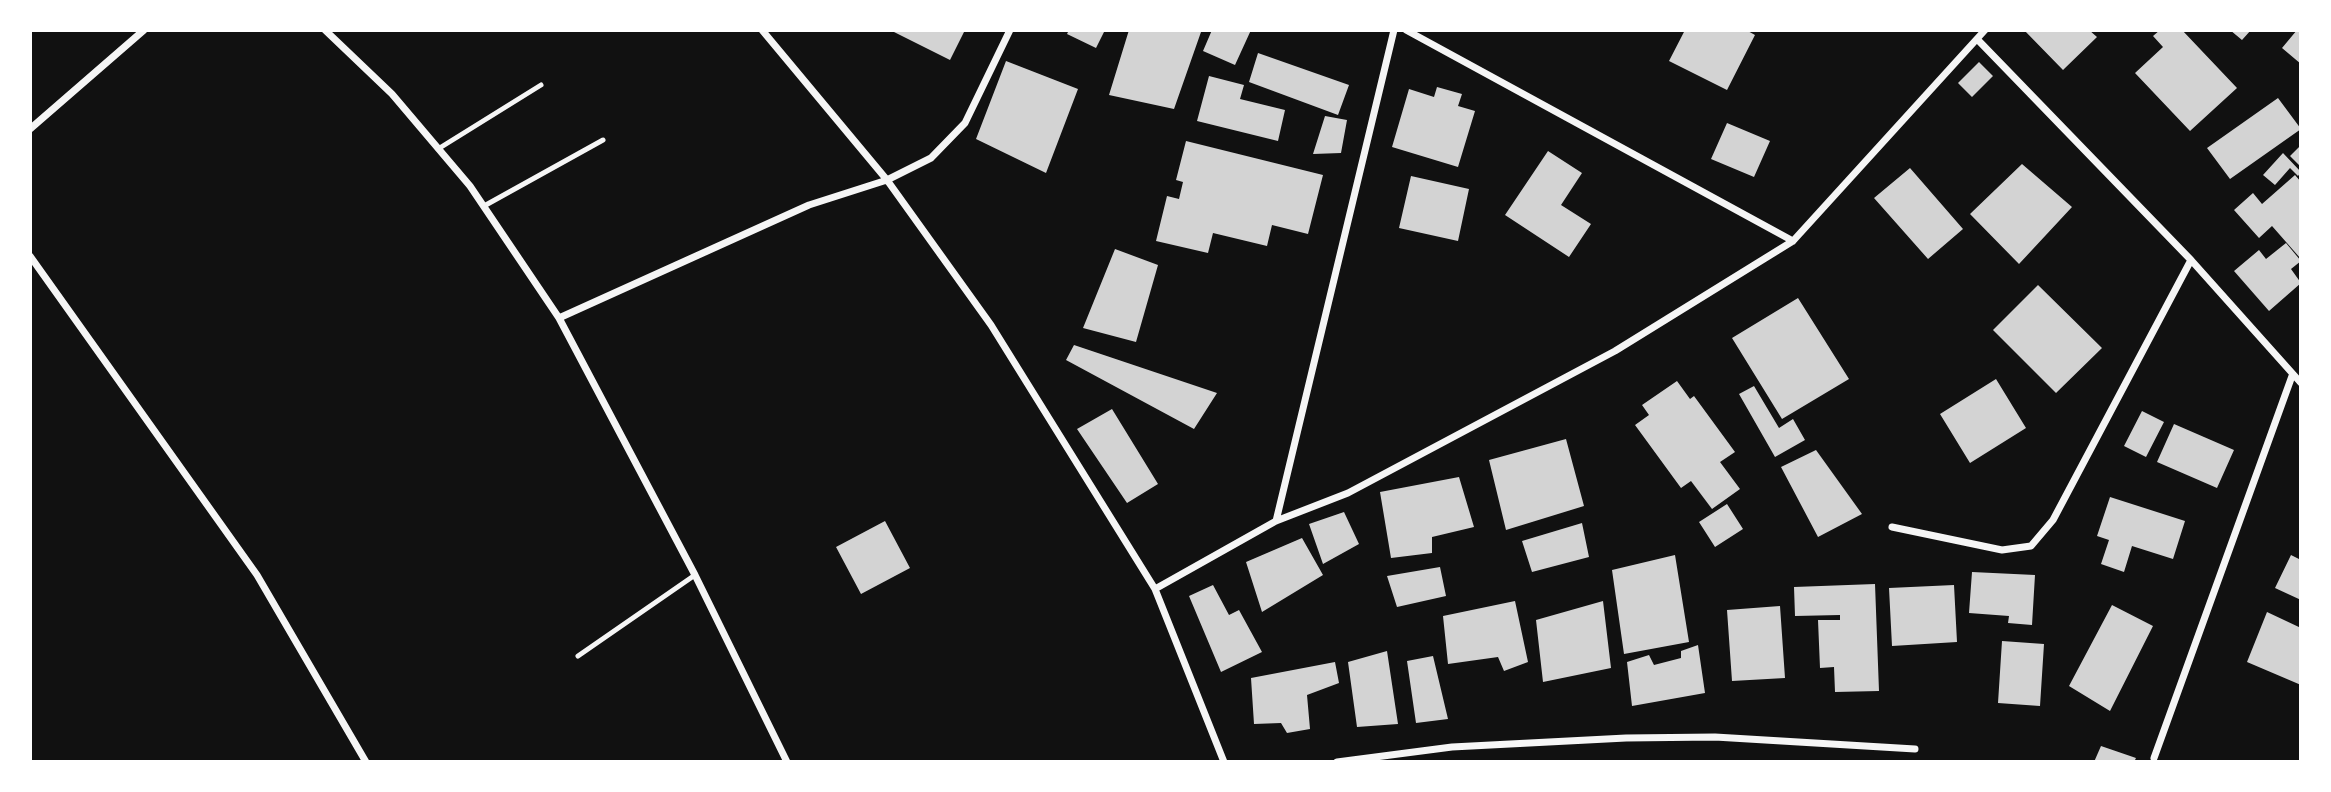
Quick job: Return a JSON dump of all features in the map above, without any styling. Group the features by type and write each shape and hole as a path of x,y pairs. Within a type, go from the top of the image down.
{"street":[{"path":"30,130 144,30"},
{"path":"325,30 392,94 438,149 484,206 559,318 695,575 787,762"},
{"path":"762,30 887,180 991,325 1155,589 1224,762"},
{"path":"559,318 808,205 887,180 931,158 965,122 1010,30"},
{"path":"1276,521 1394,30"},
{"path":"1406,30 1793,241"},
{"path":"1155,589 1276,521 1348,493 1615,351 1793,241 1985,30"},
{"path":"1978,40 2191,260 2301,383"},
{"path":"30,256 257,575 366,762"},
{"path":"1892,527 2002,551 2031,546 2053,520 2191,260"},
{"path":"2154,758 2292,376"},
{"path":"1337,762 1452,747 1626,738 1716,737 1915,749"}],"lane":[{"path":"438,149 541,85"},
{"path":"484,206 603,141"},
{"path":"578,656 695,575"}],"building":[{"path":"965,30 950,60 894,32"},
{"path":"1069,30 1105,30 1096,48 1067,34"},
{"path":"1129,30 1201,32 1174,109 1109,95"},
{"path":"1212,30 1251,30 1235,65 1203,51"},
{"path":"1685,30 1746,30 1755,35 1727,90 1669,61"},
{"path":"2024,30 2089,30 2097,37 2063,70"},
{"path":"2160,30 2182,30 2237,88 2190,131 2135,73 2163,47 2153,36"},
{"path":"2230,30 2251,30 2242,40"},
{"path":"2297,30 2301,30 2301,64 2282,48"},
{"path":"1258,53 1349,85 1338,115 1249,82"},
{"path":"1006,61 1078,89 1046,173 976,139"},
{"path":"1979,62 1993,76 1972,97 1958,83"},
{"path":"1209,76 1244,85 1240,99 1285,110 1278,141 1197,121"},
{"path":"1437,87 1462,94 1458,106 1475,111 1458,167 1392,147 1409,89 1434,97"},
{"path":"2278,98 2301,129 2230,179 2207,148"},
{"path":"1325,116 1347,120 1341,153 1313,154"},
{"path":"1727,123 1770,141 1754,177 1711,159"},
{"path":"1186,141 1323,175 1308,234 1272,225 1267,246 1213,233 1208,253 1156,241 1167,196 1179,199 1183,182 1176,180"},
{"path":"2301,145 2301,167 2290,156"},
{"path":"1548,151 1582,173 1561,205 1591,224 1569,257 1505,215"},
{"path":"2283,153 2301,172 2298,176 2290,168 2275,185 2263,175"},
{"path":"2022,164 2072,207 2019,264 1970,214"},
{"path":"1910,168 1963,229 1928,259 1874,198"},
{"path":"2295,175 2301,182 2301,259 2272,226 2259,238 2234,210 2253,193 2262,204"},
{"path":"1411,176 1469,189 1458,241 1399,228"},
{"path":"2286,243 2301,261 2291,269 2301,283 2269,311 2234,271 2259,250 2266,259"},
{"path":"1115,249 1158,265 1136,342 1083,328"},
{"path":"2038,285 2102,348 2056,393 1993,330"},
{"path":"1798,298 1849,379 1782,419 1732,338"},
{"path":"1074,345 1217,393 1194,429 1066,360"},
{"path":"1996,379 2026,428 1970,463 1940,414"},
{"path":"1677,381 1690,399 1694,396 1735,452 1720,462 1740,489 1712,509 1691,481 1681,488 1635,425 1649,415 1642,405"},
{"path":"1754,386 1779,428 1793,419 1805,440 1775,457 1739,394"},
{"path":"1112,409 1158,484 1127,503 1077,429"},
{"path":"2142,411 2164,422 2146,457 2124,446"},
{"path":"2174,424 2234,450 2217,488 2157,462"},
{"path":"1566,439 1584,506 1506,530 1489,460"},
{"path":"1816,450 1862,514 1818,537 1781,467"},
{"path":"1459,477 1474,527 1432,537 1432,553 1391,558 1380,492"},
{"path":"2110,497 2185,521 2173,559 2132,546 2124,572 2101,564 2109,540 2097,536"},
{"path":"1727,504 1743,529 1715,547 1699,522"},
{"path":"1344,512 1359,544 1323,564 1309,524"},
{"path":"885,521 910,568 861,594 836,547"},
{"path":"1582,523 1589,557 1532,572 1522,541"},
{"path":"1302,538 1323,575 1262,612 1246,562"},
{"path":"1675,555 1689,642 1624,654 1612,570"},
{"path":"2291,555 2301,560 2301,600 2275,588"},
{"path":"1440,567 1446,596 1397,607 1387,576"},
{"path":"1972,572 2035,575 2032,625 2008,623 2009,616 1969,613"},
{"path":"1875,584 1879,691 1835,692 1834,667 1820,668 1818,620 1840,620 1840,615 1795,616 1794,587"},
{"path":"1213,585 1229,615 1239,610 1262,652 1221,672 1189,596"},
{"path":"1954,585 1957,642 1892,646 1889,588"},
{"path":"1515,601 1528,662 1504,671 1498,657 1448,664 1443,616"},
{"path":"1603,601 1611,668 1543,682 1536,620"},
{"path":"2112,605 2153,626 2110,711 2069,686"},
{"path":"1780,606 1785,678 1732,681 1727,610"},
{"path":"2267,612 2301,628 2301,685 2247,662"},
{"path":"2002,641 2044,644 2040,706 1998,703"},
{"path":"1698,645 1705,693 1632,706 1627,662 1649,655 1654,665 1681,658 1681,651"},
{"path":"1387,651 1398,724 1357,727 1348,662"},
{"path":"1433,656 1448,719 1416,723 1407,661"},
{"path":"1335,662 1339,683 1307,695 1310,729 1287,733 1281,723 1254,724 1251,678"},
{"path":"2101,746 2136,758 2134,762 2094,762"}]}
